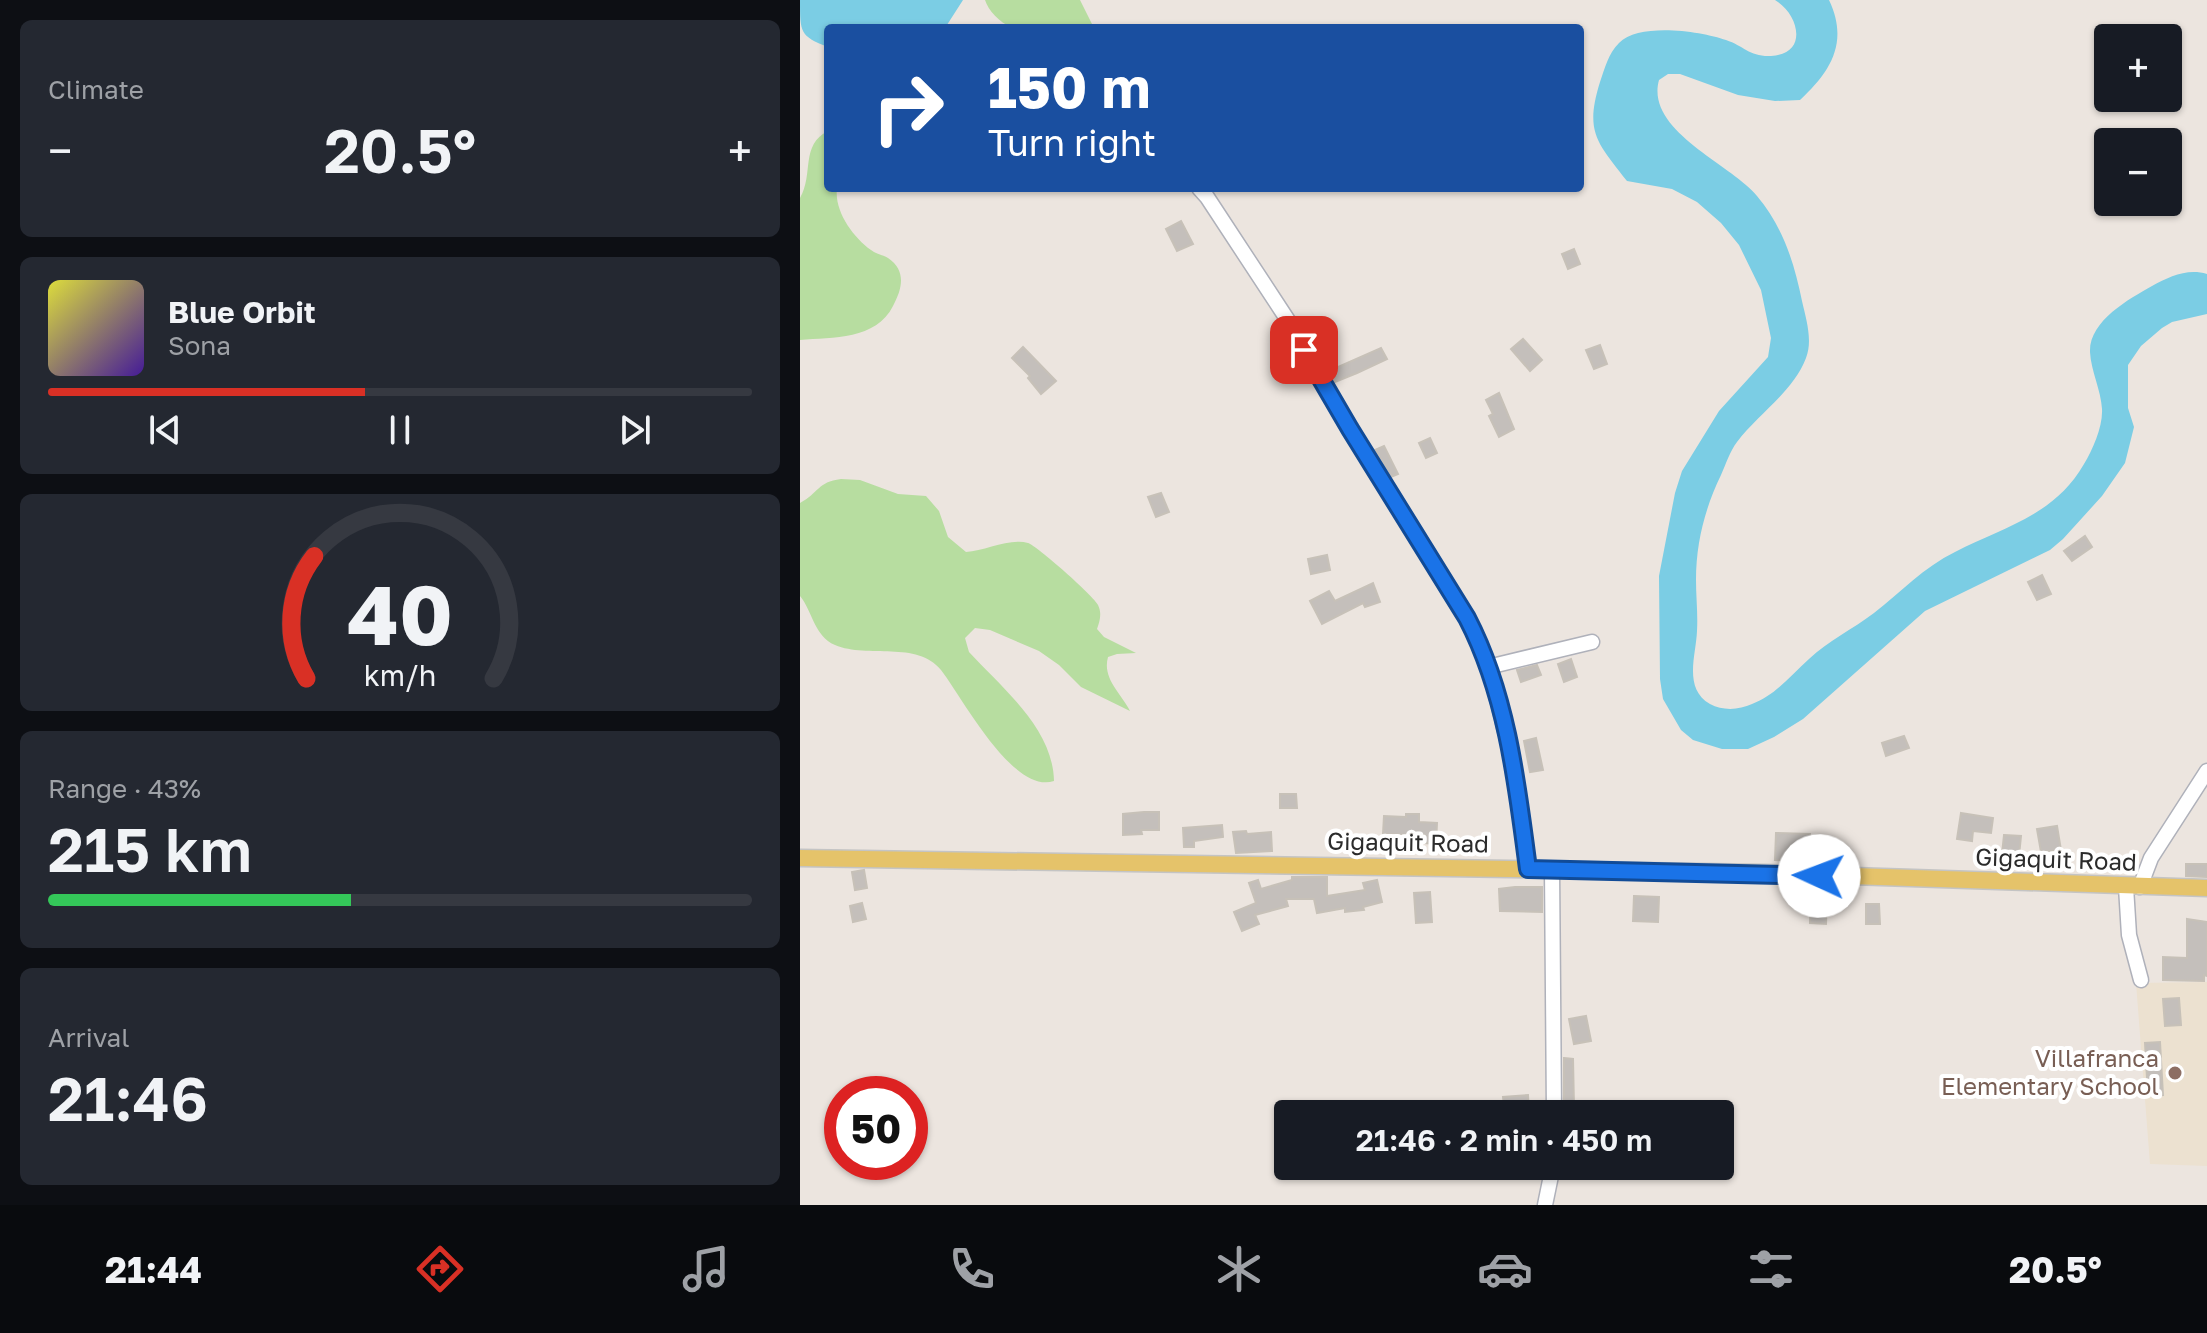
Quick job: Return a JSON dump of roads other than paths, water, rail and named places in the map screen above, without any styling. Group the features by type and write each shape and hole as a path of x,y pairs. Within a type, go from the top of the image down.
{"main road":[{"name":"Gigaquit Road","path":"800,858 1765,873 2207,888"}],"street":[{"path":"1203,192 1289,322 1356,440 1467,618 1488,667 1514,767 1528,869"},
{"path":"1488,667 1592,642"},
{"path":"2141,980 2129,935 2133,887 2207,771"},
{"path":"1552,869 1554,1100"},
{"path":"1545,1205 1550,1180"}],"water":[{"path":"800,0 963,0 948,24 824,24 824,45 807,36 800,20"},
{"path":"1775,0 1829,0 1835,15 1837,42 1834,55 1820,78 1800,100 1775,101 1738,95 1680,74 1668,74 1659,80 1658,98 1665,115 1677,131 1745,184 1774,220 1795,272 1809,337 1806,358 1793,382 1732,449 1702,526 1696,566 1697,625 1693,671 1696,689 1710,704 1726,709 1736,708 1768,696 1816,653 1874,613 1933,565 2027,518 2058,496 2084,464 2099,430 2101,402 2092,366 2091,341 2096,330 2112,312 2158,283 2178,274 2192,272 2207,274 2207,314 2172,322 2162,328 2141,346 2128,365 2128,408 2134,427 2125,463 2102,496 2063,539 2050,550 1925,611 1803,719 1774,737 1748,749 1722,749 1693,740 1681,730 1663,699 1659,576 1682,471 1719,411 1768,357 1771,338 1761,290 1739,245 1721,223 1697,202 1672,189 1627,181 1601,146 1593,114 1607,61 1628,36 1655,30 1686,31 1726,40 1758,55 1783,54 1791,48 1796,32 1790,14"}],"place":[{"name":"Villafranca Elementary School","path":"2175,1073"}]}
